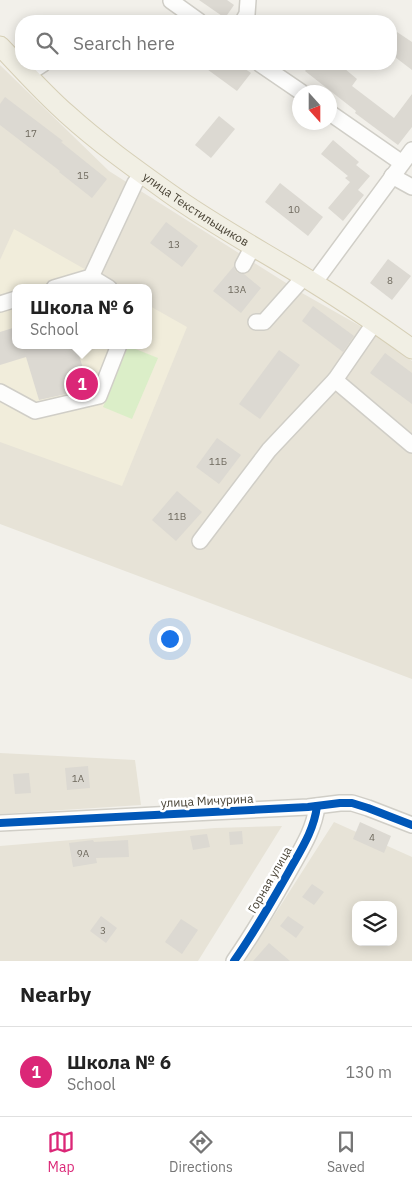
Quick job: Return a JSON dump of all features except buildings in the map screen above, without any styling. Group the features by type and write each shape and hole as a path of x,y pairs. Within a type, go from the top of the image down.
{"main road":[{"name":"улица Текстильщиков","path":"0,47 15,63"},
{"name":"улица Текстильщиков","path":"21,70 79,125 142,174 211,221 375,322 412,349"}],"street":[{"path":"246,15 248,0"},
{"path":"171,1 191,15"},
{"path":"26,75 34,70"},
{"path":"269,70 292,86"},
{"path":"337,117 402,163"},
{"path":"256,322 264,322 309,280 412,150"},
{"path":"91,277 135,183 142,174"},
{"path":"392,176 412,187"},
{"path":"243,265 253,246"},
{"path":"67,284 91,277 103,284"},
{"path":"0,304 12,300"},
{"path":"200,541 269,450 335,380 375,322"},
{"path":"0,392 35,411 99,396 117,349"},
{"path":"335,380 412,445"},
{"name":"улица Мичурина","path":"0,823 352,803 412,825"},
{"name":"Горная улица","path":"234,961 265,913 305,842 313,825 317,806"}],"shaded area":[{"path":"0,65 109,171 302,293 383,339 412,361 412,679 0,524"},
{"path":"14,229 111,284 12,284 12,349 152,349 152,307 187,327 122,486 0,442 0,260"},
{"path":"0,753 135,760 141,805 0,814"},
{"path":"334,822 412,857 412,961 245,961"},
{"path":"282,826 198,961 0,961 0,846 215,828"}],"green space":[{"path":"127,349 136,349 158,358 132,419 103,407"}],"cycle path":[{"path":"0,823 352,803 412,825"},
{"path":"234,961 262,918 302,849 313,824 317,806"}],"place":[{"name":"Школа № 6","path":"82,384"}]}
